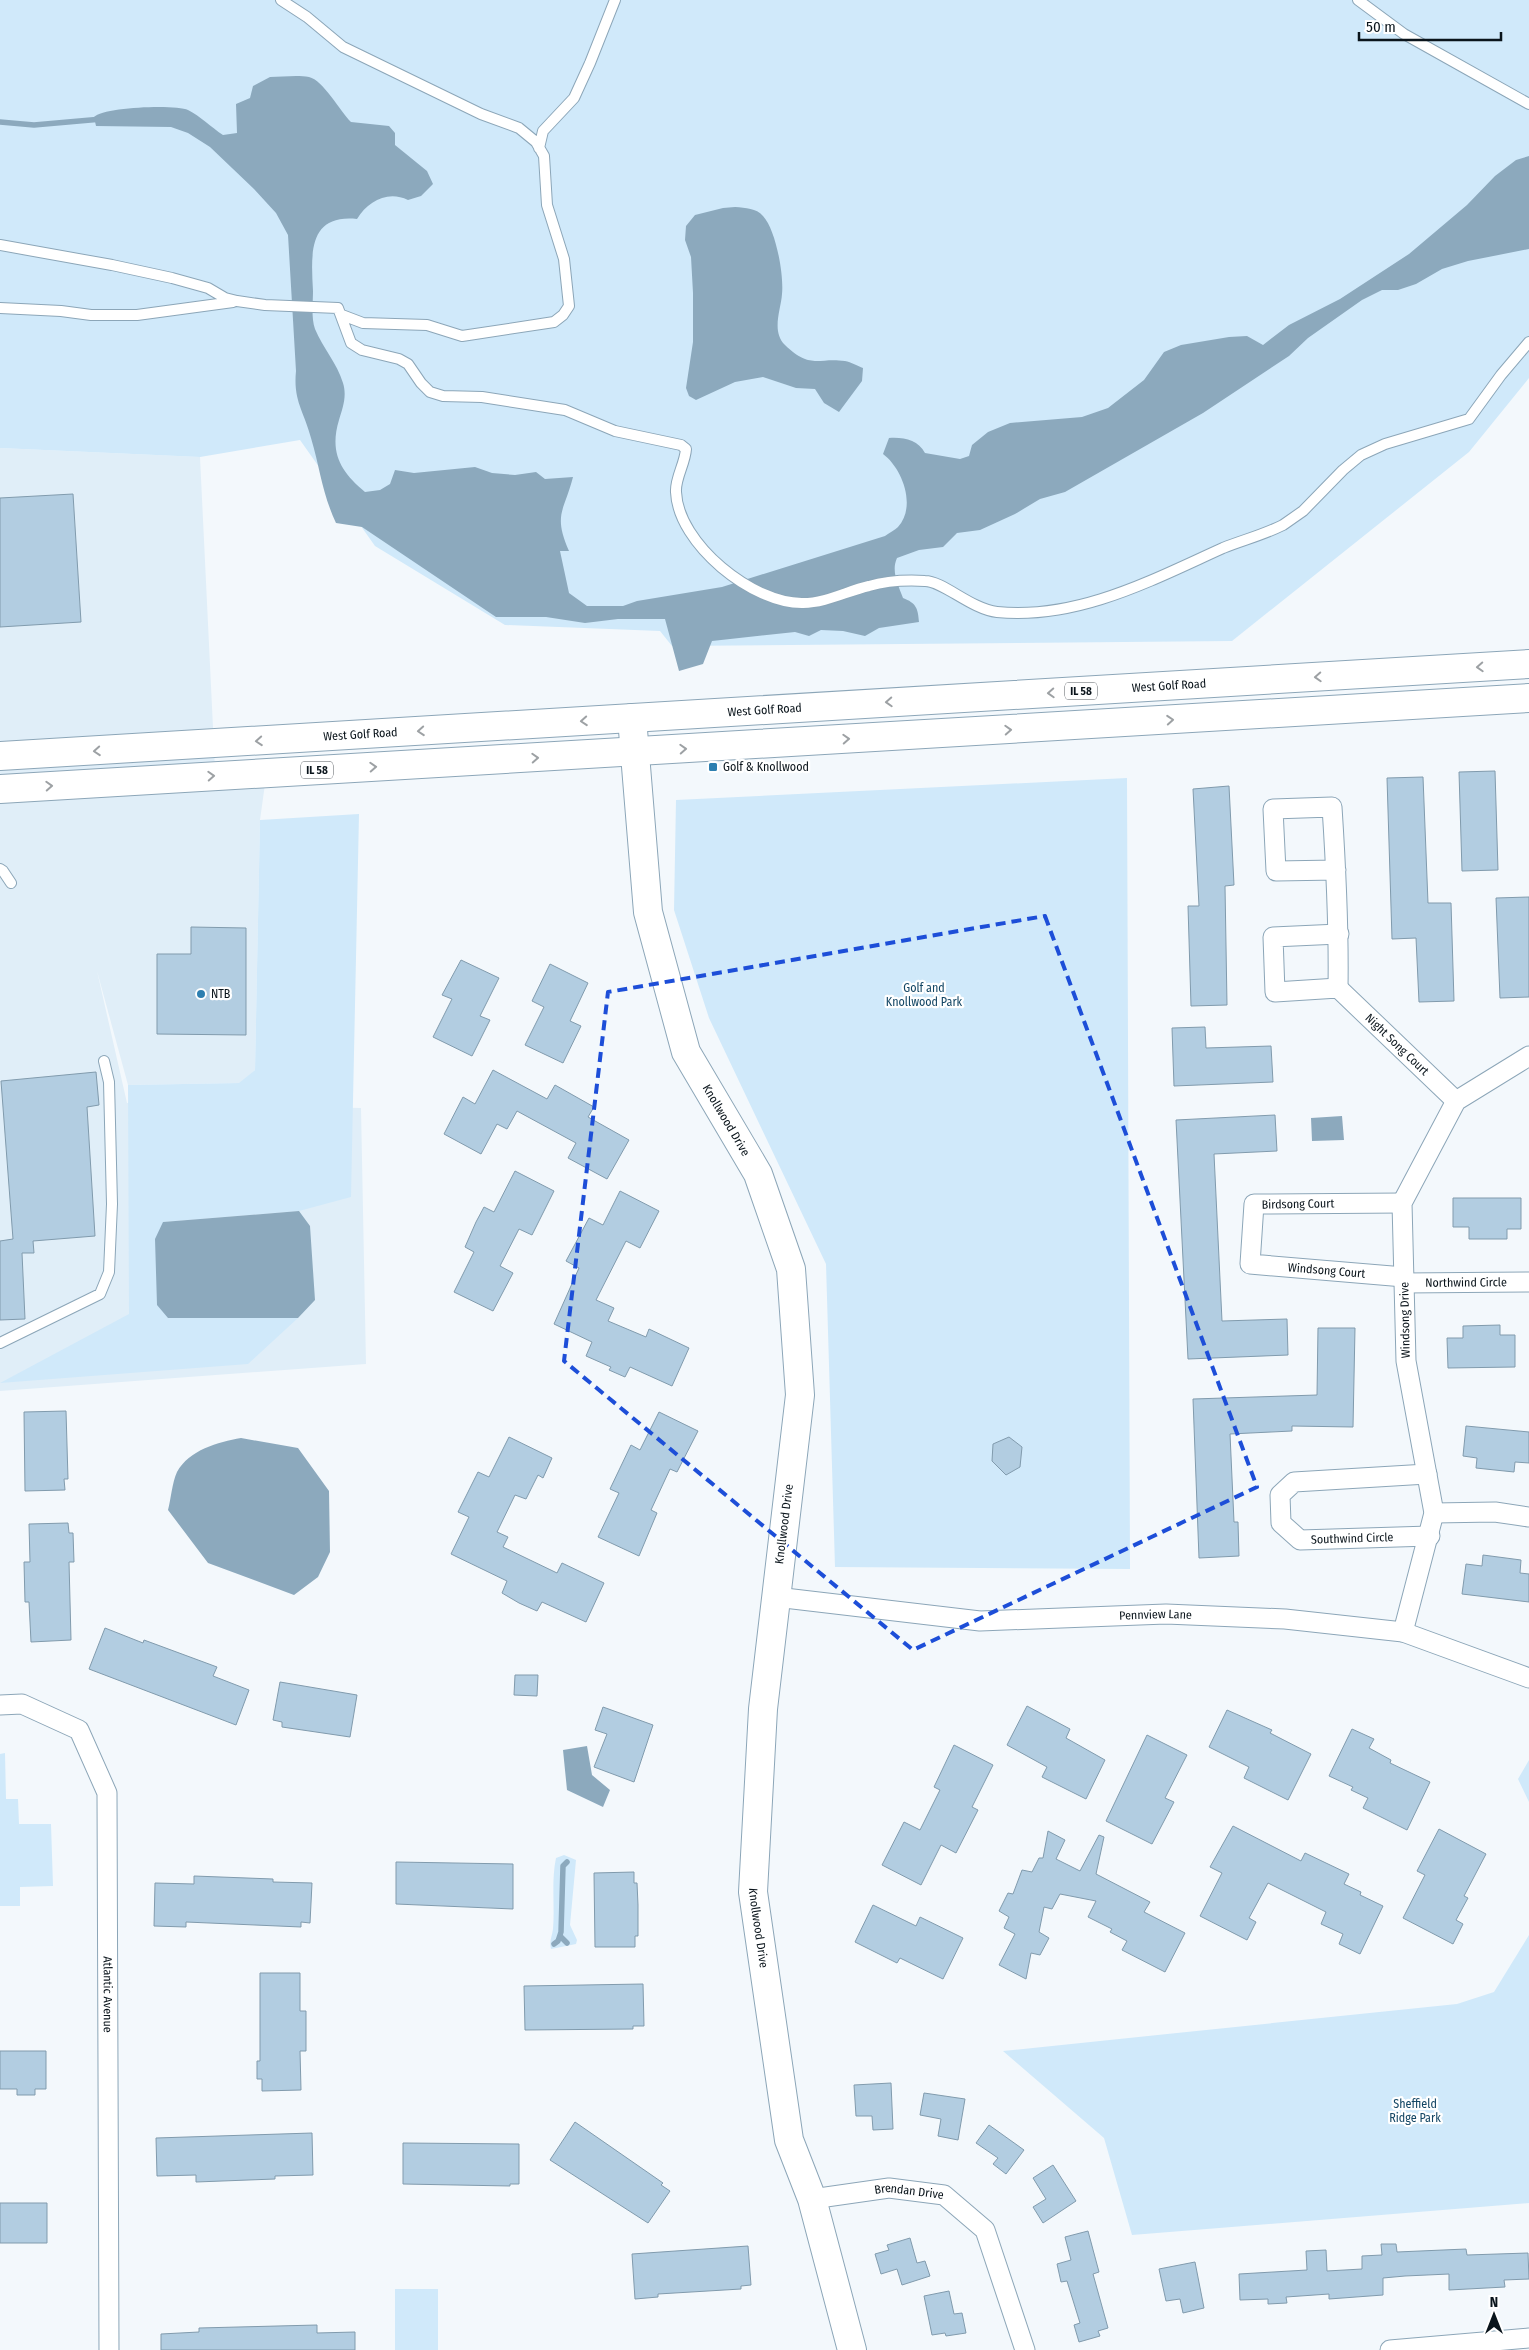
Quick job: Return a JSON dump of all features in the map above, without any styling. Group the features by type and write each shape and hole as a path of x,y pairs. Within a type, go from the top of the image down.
{"main road":[{"name":"West Golf Road","path":"0,756 1529,664"},
{"name":"IL 58","path":"0,788 1529,698"},
{"name":"Knollwood Drive","path":"632,718 648,912 686,1052 758,1174 791,1269 800,1395 763,1709 752,1892 789,2140 812,2199 852,2350"}],"street":[{"path":"1336,870 1276,871 1273,809 1332,807 1336,870 1339,934 1338,988 1275,992 1273,937 1339,934"},
{"name":"Night Song Court","path":"1338,988 1456,1101"},
{"path":"1456,1101 1529,1056"},
{"name":"Windsong Drive","path":"1403,1632 1430,1536 1434,1513 1406,1361 1402,1203 1456,1101"},
{"name":"Birdsong Court","path":"1250,1264 1254,1204 1402,1203"},
{"name":"Windsong Court","path":"1250,1264 1404,1280"},
{"name":"Northwind Circle","path":"1404,1280 1529,1282"},
{"name":"Southwind Circle","path":"1427,1474 1294,1482 1280,1495 1281,1523 1300,1540 1430,1536"},
{"path":"1434,1513 1495,1512 1529,1517"},
{"name":"Pennview Lane","path":"776,1597 980,1621 1166,1614 1285,1619 1403,1632 1529,1678"},
{"name":"Atlantic Avenue","path":"0,1705 22,1704 79,1730 107,1792 109,2350"},
{"name":"Brendan Drive","path":"812,2199 889,2188 944,2195 985,2230 1025,2350"},
{"path":"1390,2350 1529,2338"}],"lane":[{"path":"0,245 112,264 172,278 208,288 225,298 237,301 340,311 364,323 427,325 462,336 554,322 562,315 569,306 564,259 547,205 545,162 536,142 519,128 481,114 352,52 281,0"},
{"path":"539,148 543,131 574,98 615,0"},
{"path":"1358,0 1404,34 1529,104"},
{"path":"526,134 543,131"},
{"path":"0,308 61,311 91,315 137,315 237,301"},
{"path":"340,311 351,343 362,350 400,359 408,364 430,392 443,396 482,397 565,410 615,431 681,445 686,449 676,492 680,514 698,545 742,582 780,600 803,603 822,600 868,586 928,581 980,608 997,612 1040,611 1085,606 1282,525 1303,511 1343,470 1361,455 1385,444 1469,419 1500,375 1529,342"},
{"path":"1,869 11,883"},
{"path":"0,1343 100,1294 109,1272 112,1204 109,1082 104,1061"}],"highlighted area":[{"path":"1045,916 1257,1487 913,1650 564,1361 608,992"}],"shaded area":[{"path":"295,76 314,79 326,90 351,122 389,126 395,133 395,145 427,171 433,184 421,196 408,200 393,196 379,199 367,207 357,219 341,219 329,223 321,230 316,239 312,263 313,320 315,329 337,369 345,392 335,442 339,461 349,477 365,492 380,490 390,484 395,470 414,473 475,467 492,473 515,475 536,472 545,479 573,477 561,521 564,539 569,551 560,551 569,593 587,606 623,606 637,601 722,587 885,536 898,527 904,518 907,498 905,488 896,468 883,454 889,438 910,440 919,445 925,453 960,459 969,456 972,445 988,432 1010,423 1082,417 1108,408 1144,380 1164,352 1181,345 1247,336 1263,345 1289,325 1340,299 1409,254 1467,205 1495,176 1516,160 1529,156 1529,249 1468,261 1442,269 1416,284 1398,290 1382,290 1362,300 1308,338 1289,356 1203,413 1065,492 1040,499 1015,514 980,530 957,533 943,547 919,550 897,558 895,573 897,583 903,598 916,607 919,622 879,628 865,636 843,631 821,630 809,636 795,632 712,641 703,664 679,671 665,619 618,619 585,623 546,617 496,617 362,527 336,523 327,501 311,438 296,390 288,235 276,213 210,147 188,133 171,127 96,126 94,117 111,111 125,109 181,108 192,112 223,135 237,133 236,104 250,98 253,86 270,77"},
{"path":"735,207 757,211 763,216 772,231 782,276 778,333 785,345 794,353 808,360 845,361 863,368 862,381 839,412 824,403 815,389 796,388 763,377 735,382 696,400 689,396 686,388 693,342 693,293 691,257 685,240 686,226 695,215"},
{"path":"0,448 200,457 216,790 265,784 260,820 255,1070 240,1083 128,1085 97,971 127,1103 361,1108 366,1364 0,1391"},
{"path":"1342,1116 1344,1140 1312,1141 1311,1118"},
{"path":"299,1211 310,1226 315,1300 298,1318 168,1318 157,1305 155,1239 163,1222"},
{"path":"241,1438 298,1448 329,1491 330,1552 318,1577 294,1595 208,1563 168,1510 175,1476 182,1464 205,1448"},
{"path":"587,1746 592,1775 610,1790 603,1807 567,1790 563,1750"}],"green space":[{"path":"0,0 1529,0 1529,378 1469,452 1232,641 672,646 660,631 505,625 375,546 300,440 200,457 0,448"},
{"name":"Golf and Knollwood Park","path":"1127,778 1130,1569 835,1567 826,1264 709,1018 674,910 676,800"},
{"path":"359,814 351,1197 299,1211 163,1222 168,1318 298,1318 248,1364 0,1383 129,1314 128,1085 239,1083 255,1070 260,820"},
{"path":"5,1753 6,1799 18,1799 19,1824 51,1824 53,1886 20,1887 20,1906 0,1906 0,1754"},
{"path":"1529,1760 1529,1802 1518,1779"},
{"path":"564,1855 576,1860 570,1925 577,1940 576,1944 551,1949 553,1885 556,1858"},
{"name":"Sheffield Ridge Park","path":"1529,1935 1529,2203 1132,2235 1104,2138 1003,2051 1457,2004 1494,1992"},
{"path":"395,2289 438,2289 438,2350 395,2350"}],"building":[{"path":"73,494 81,622 0,627 0,498"},
{"path":"1495,771 1498,870 1462,871 1459,772"},
{"path":"1423,777 1428,903 1451,903 1454,1001 1419,1002 1416,938 1392,939 1387,778"},
{"path":"1229,786 1234,885 1225,886 1227,1005 1191,1006 1188,906 1199,906 1193,789"},
{"path":"1529,897 1529,997 1500,998 1496,898"},
{"name":"NTB","path":"191,927 246,928 246,1035 157,1034 157,954 191,954"},
{"path":"461,960 499,978 480,1016 490,1020 472,1056 433,1037 452,999 442,995"},
{"path":"550,964 588,983 570,1021 581,1026 563,1063 525,1045 544,1007 532,1001"},
{"path":"1205,1027 1206,1048 1271,1046 1273,1082 1174,1086 1172,1028"},
{"path":"493,1070 547,1099 555,1085 594,1107 588,1117 629,1140 607,1179 568,1158 576,1143 517,1111 507,1129 497,1124 481,1154 444,1134 463,1097 475,1104"},
{"path":"96,1072 99,1105 87,1107 95,1236 33,1241 34,1253 22,1253 25,1319 0,1320 0,1241 13,1239 1,1081"},
{"path":"1275,1115 1277,1151 1214,1154 1222,1321 1287,1319 1288,1355 1188,1359 1176,1120"},
{"path":"515,1171 554,1191 532,1235 519,1229 500,1266 513,1273 493,1311 454,1292 474,1252 465,1247 476,1222 484,1207 494,1212"},
{"path":"620,1191 659,1211 640,1248 626,1241 596,1300 614,1308 608,1321 646,1337 649,1329 689,1348 672,1386 630,1367 625,1377 609,1370 611,1367 586,1356 592,1342 554,1324 579,1268 566,1261 589,1218 603,1225"},
{"path":"1453,1198 1521,1198 1521,1229 1507,1229 1507,1239 1469,1239 1469,1227 1453,1227"},
{"path":"1500,1325 1500,1335 1515,1335 1515,1367 1448,1368 1447,1338 1463,1338 1463,1326"},
{"path":"1318,1328 1355,1328 1353,1427 1292,1426 1292,1431 1230,1434 1234,1522 1238,1522 1239,1556 1199,1558 1193,1399 1317,1395"},
{"path":"66,1411 68,1479 64,1479 65,1490 25,1491 24,1412"},
{"path":"659,1412 698,1431 677,1472 670,1469 651,1510 657,1513 639,1556 598,1537 619,1493 610,1489 631,1445 640,1450"},
{"path":"1466,1426 1529,1432 1529,1463 1515,1462 1514,1472 1476,1468 1477,1458 1463,1456"},
{"path":"509,1437 552,1458 543,1478 538,1475 526,1499 515,1495 497,1532 508,1537 503,1547 557,1573 562,1563 604,1583 586,1622 542,1602 537,1611 519,1603 502,1593 507,1581 451,1554 469,1517 458,1512 478,1472 489,1477"},
{"path":"1009,1437 1022,1447 1020,1467 1006,1475 992,1461 993,1444"},
{"path":"68,1523 69,1533 73,1533 74,1562 69,1562 71,1640 31,1642 29,1602 25,1602 24,1562 30,1562 29,1524"},
{"path":"1483,1555 1521,1560 1520,1573 1529,1574 1529,1602 1462,1594 1466,1564 1482,1566"},
{"path":"105,1628 143,1643 144,1640 217,1667 213,1676 249,1690 236,1725 89,1669"},
{"path":"515,1675 538,1675 537,1696 514,1695"},
{"path":"280,1682 357,1695 350,1737 282,1727 282,1722 273,1720"},
{"path":"1027,1706 1070,1729 1066,1738 1105,1760 1086,1799 1042,1777 1047,1767 1007,1745"},
{"path":"603,1707 653,1725 634,1782 594,1767 607,1734 595,1730"},
{"path":"1227,1710 1272,1730 1270,1733 1311,1754 1288,1800 1244,1778 1249,1767 1209,1747"},
{"path":"1352,1729 1374,1739 1369,1748 1391,1760 1390,1763 1430,1782 1407,1830 1363,1808 1368,1798 1351,1790 1353,1787 1329,1776"},
{"path":"1147,1735 1187,1755 1165,1798 1174,1802 1152,1844 1106,1821"},
{"path":"954,1745 993,1765 972,1807 978,1810 956,1853 941,1845 921,1885 882,1865 904,1822 920,1830 940,1790 934,1787"},
{"path":"1233,1826 1301,1861 1305,1853 1349,1874 1344,1884 1361,1892 1360,1895 1383,1906 1360,1954 1339,1944 1343,1934 1321,1924 1326,1912 1268,1883 1249,1918 1256,1922 1247,1940 1200,1916 1222,1873 1210,1867"},
{"path":"1439,1829 1486,1854 1464,1896 1468,1898 1456,1920 1463,1924 1453,1944 1403,1918 1425,1875 1417,1871"},
{"path":"1048,1831 1065,1840 1056,1859 1080,1871 1099,1835 1104,1837 1096,1874 1150,1902 1144,1912 1185,1933 1165,1972 1122,1950 1127,1941 1110,1932 1112,1929 1088,1917 1096,1901 1060,1894 1052,1909 1044,1907 1039,1932 1049,1938 1040,1955 1031,1953 1026,1979 999,1965 1015,1934 1004,1928 1009,1917 999,1911 1008,1893 1013,1894 1022,1870 1032,1872 1039,1858 1043,1858"},
{"path":"396,1862 513,1864 513,1909 396,1904"},
{"path":"634,1872 634,1883 637,1883 638,1905 638,1936 635,1936 635,1947 595,1947 594,1873"},
{"path":"194,1876 273,1879 273,1882 312,1883 310,1923 301,1922 301,1927 186,1922 186,1927 154,1926 155,1883 194,1884"},
{"path":"873,1905 916,1926 920,1917 963,1938 943,1979 900,1958 897,1963 855,1942"},
{"path":"260,1973 300,1973 300,2011 306,2011 306,2051 300,2051 301,2090 262,2091 262,2079 257,2079 257,2061 260,2061"},
{"path":"643,1984 644,2026 633,2026 633,2029 525,2030 524,1986"},
{"path":"0,2051 46,2051 46,2089 35,2089 35,2095 17,2095 17,2089 0,2089"},
{"path":"891,2083 893,2129 873,2130 872,2116 856,2116 854,2085"},
{"path":"924,2093 965,2099 958,2140 938,2136 941,2119 920,2115"},
{"path":"575,2122 663,2183 661,2185 670,2191 648,2223 550,2160"},
{"path":"989,2125 1024,2150 1006,2174 993,2164 998,2158 976,2143"},
{"path":"312,2133 313,2175 275,2176 275,2179 196,2182 196,2175 157,2176 156,2138"},
{"path":"403,2143 519,2144 519,2184 510,2184 510,2186 403,2184"},
{"path":"1053,2165 1076,2201 1043,2223 1033,2207 1046,2199 1033,2178"},
{"path":"0,2203 47,2203 47,2243 0,2243"},
{"path":"1088,2231 1099,2272 1093,2274 1108,2328 1098,2331 1100,2336 1079,2342 1074,2325 1080,2323 1067,2281 1061,2282 1057,2264 1071,2260 1065,2237"},
{"path":"910,2238 917,2263 925,2261 930,2276 902,2285 897,2269 881,2274 875,2254 889,2250 887,2245"},
{"path":"1381,2244 1396,2244 1397,2252 1466,2249 1467,2255 1528,2253 1529,2279 1504,2280 1505,2287 1449,2290 1449,2274 1405,2276 1383,2278 1383,2295 1329,2299 1329,2294 1286,2297 1287,2303 1268,2304 1268,2299 1240,2300 1239,2274 1307,2270 1306,2251 1326,2250 1327,2271 1362,2269 1362,2256 1382,2255"},
{"path":"748,2246 751,2285 741,2286 741,2289 658,2294 658,2297 635,2299 632,2254"},
{"path":"1195,2262 1204,2308 1183,2313 1180,2299 1166,2301 1159,2269"},
{"path":"949,2291 954,2314 962,2313 966,2333 946,2336 945,2333 932,2335 924,2296"},
{"path":"317,2325 317,2333 355,2332 355,2350 161,2350 161,2334 199,2332 199,2328"}],"waterway":[{"path":"0,122 34,125 102,119"},
{"path":"554,1944 558,1941 561,1932 563,1866 567,1862"},
{"path":"560,1936 567,1943"}],"place":[{"name":"Golf & Knollwood","path":"713,767"},
{"name":"NTB","path":"201,994"}]}
